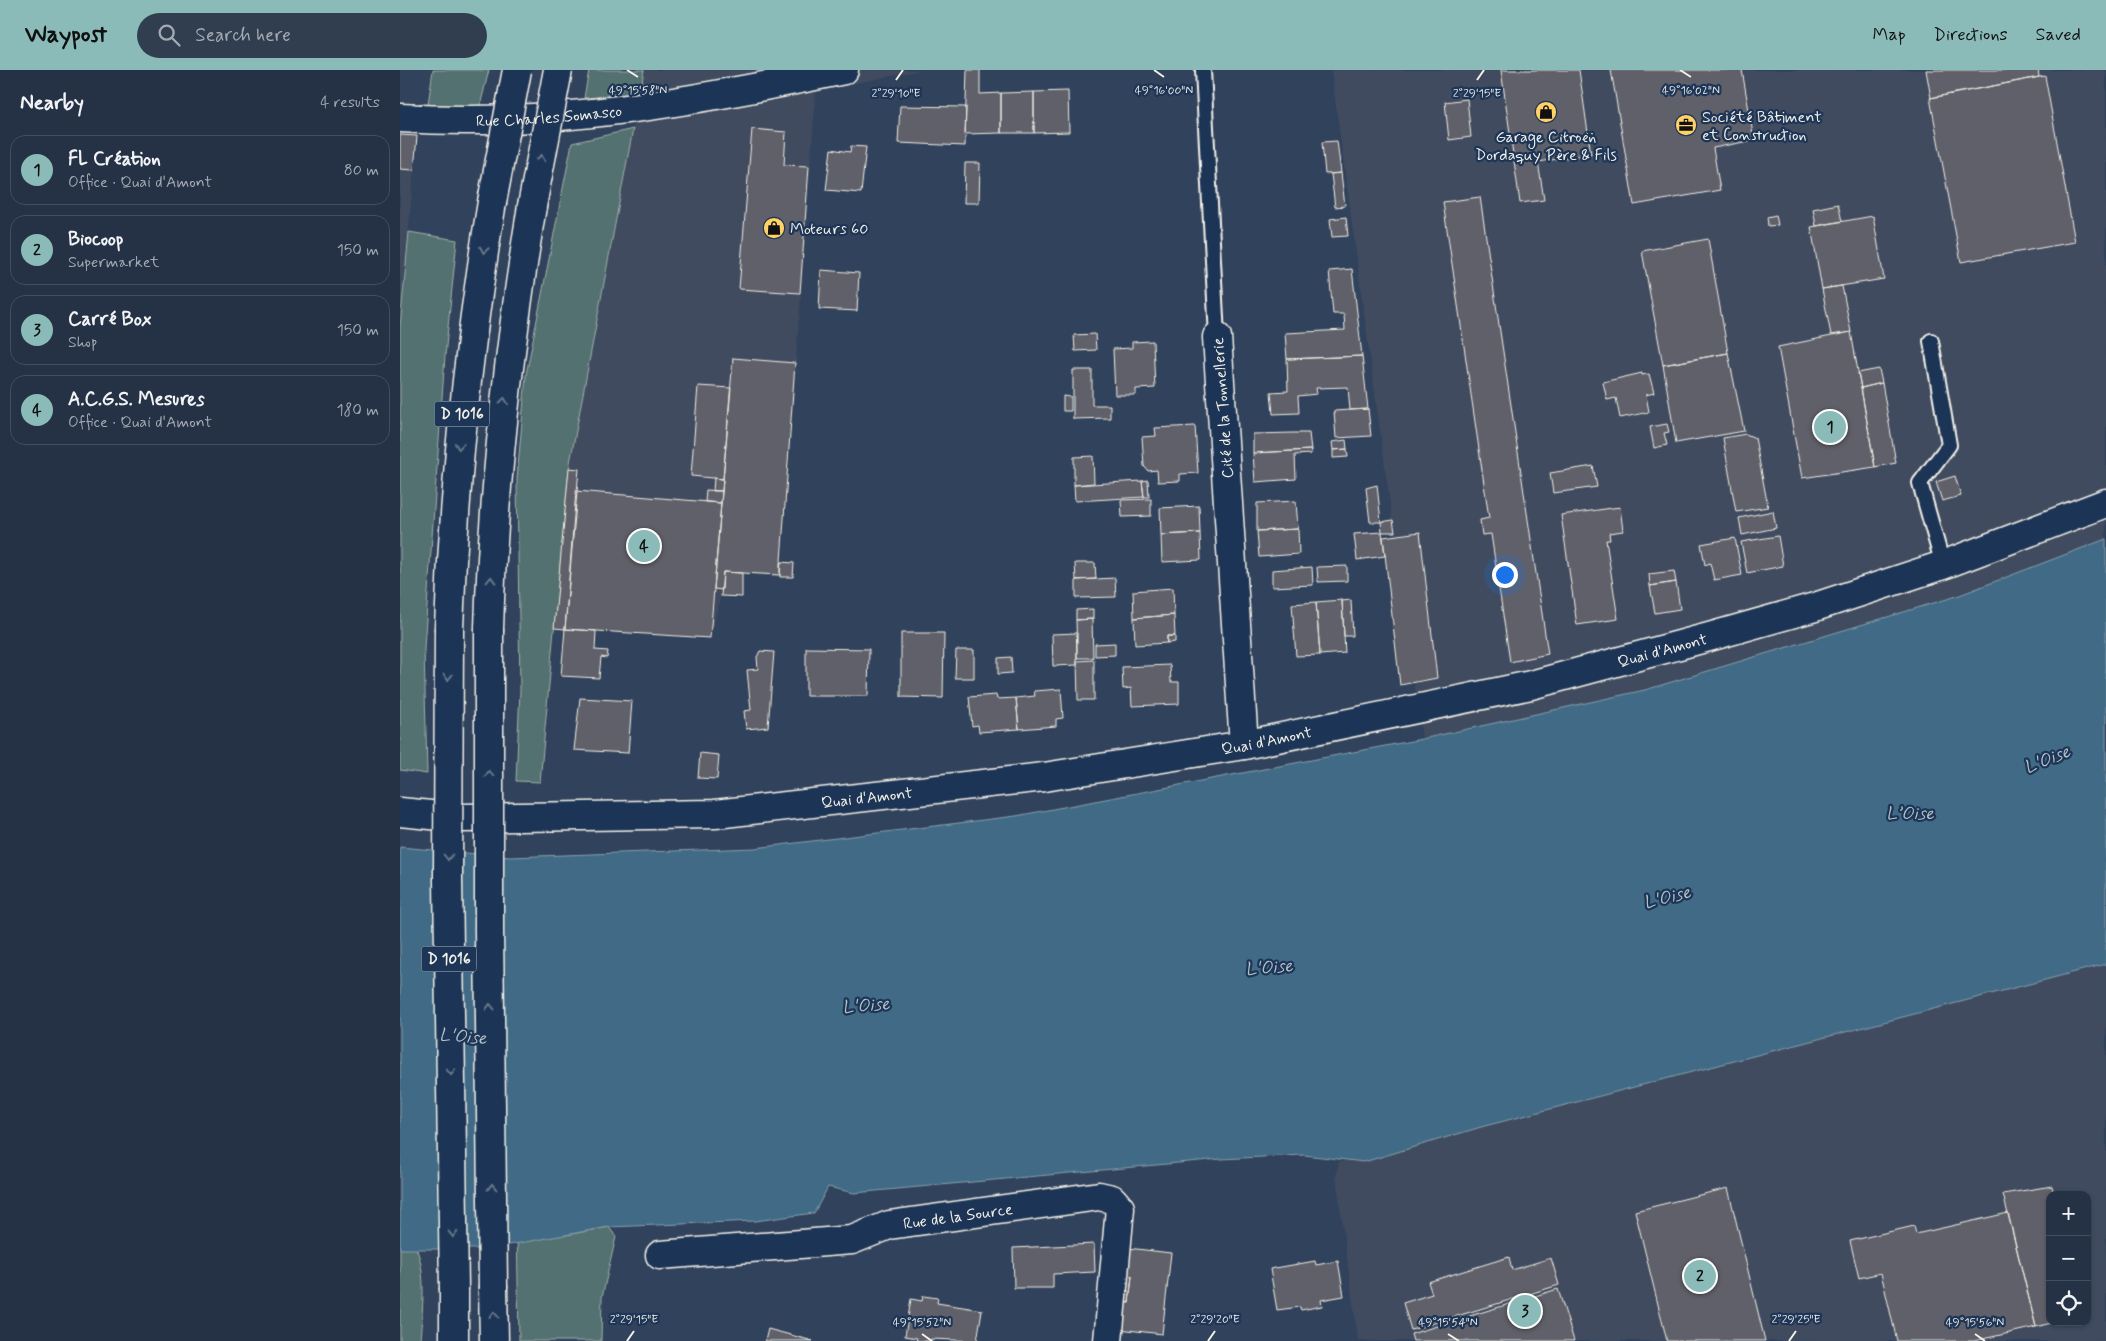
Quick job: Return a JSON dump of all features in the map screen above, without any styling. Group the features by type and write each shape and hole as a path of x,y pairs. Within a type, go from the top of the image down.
{"main road":[{"name":"D 1016","path":"453,1338 454,1290 448,880 449,628 452,537 462,414 475,308 492,202 517,70"},
{"name":"D 1016","path":"494,1341 489,930 491,567 500,442 513,322 532,206 558,70"},
{"name":"Rue Charles Somasco","path":"400,118 502,121 595,114 759,88 844,70"},
{"name":"Cité de la Tonnellerie","path":"1217,337 1244,745"},
{"name":"Quai d'Amont","path":"400,812 461,818 715,814 1044,777 1244,745 1531,684 1815,607 1943,565 2106,503"},
{"name":"Rue de la Source","path":"660,1255 852,1240 890,1225 1099,1196 1112,1199 1120,1208 1108,1341"}],"lane":[{"name":"Cité de la Tonnellerie","path":"1203,70 1217,337"},
{"path":"1931,341 1949,445 1920,483 1943,565"}],"shaded area":[{"path":"644,70 921,70 816,91 780,577 743,574 742,597 721,596 710,638 554,628 569,468"},
{"path":"1331,70 2106,70 2106,539 1957,596 1645,690 1422,739"},
{"path":"400,135 417,136 400,328"},
{"path":"2106,964 2106,1341 1358,1341 1336,1176 1339,1162 1481,1127"}],"green space":[{"path":"433,70 489,70 479,110 427,111"},
{"path":"589,70 644,70 640,94 584,98"},
{"path":"633,129 569,468 540,782 516,781 520,690 517,479 526,375 572,143"},
{"path":"409,232 457,240 445,356 424,648 427,774 400,770 400,327"},
{"path":"517,1226 566,1235 609,1227 616,1237 602,1297 601,1341 519,1341"},
{"path":"400,1228 410,1238 417,1250 421,1264 423,1296 420,1341 400,1341"}],"water":[{"path":"2106,539 2106,964 1481,1127 1364,1162 1304,1155 1221,1159 854,1193 828,1187 814,1213 755,1221 609,1227 487,1249 400,1249 400,847 510,857 755,848 1016,816 1422,739 1645,690 1957,596"}],"building":[{"path":"967,70 980,70 980,94 1001,93 1001,133 965,134"},
{"name":"Garage Citroën Dordaquy Père & Fils","path":"1501,70 1579,70 1591,154 1538,162 1544,200 1520,203"},
{"name":"Société Bâtiment et Construction","path":"1611,70 1742,70 1754,140 1713,148 1720,190 1634,205"},
{"path":"1926,70 2038,70 2039,77 1931,98"},
{"path":"2045,76 2075,242 1961,262 1930,98"},
{"path":"1068,91 1069,132 1034,133 1034,92"},
{"path":"1034,92 1034,133 1001,133 1001,93"},
{"path":"1467,99 1471,137 1449,140 1445,102"},
{"path":"900,106 966,107 965,146 898,143"},
{"name":"Moteurs 60","path":"752,129 786,132 784,165 809,166 800,293 739,289"},
{"path":"400,135 417,136 414,170 400,169"},
{"path":"1337,141 1341,173 1325,174 1322,142"},
{"path":"851,146 866,147 861,193 826,190 831,149 850,152"},
{"path":"965,163 980,163 979,203 964,203"},
{"path":"1341,173 1345,206 1335,207 1331,174"},
{"path":"1480,197 1548,654 1510,662 1491,534 1482,535 1480,520 1489,518 1443,202"},
{"path":"1838,204 1842,221 1816,226 1813,209"},
{"path":"1776,215 1778,225 1768,226 1767,217"},
{"path":"1873,216 1884,279 1822,289 1811,227"},
{"path":"1346,217 1348,236 1332,237 1330,219"},
{"path":"1708,239 1728,353 1663,365 1642,251"},
{"path":"1352,269 1362,356 1287,359 1285,333 1345,330 1344,314 1333,314 1329,271"},
{"path":"821,270 859,273 857,311 819,309"},
{"path":"1842,286 1851,332 1831,335 1822,289"},
{"path":"1851,332 1875,467 1802,478 1778,347"},
{"path":"1095,334 1096,350 1075,351 1074,335"},
{"path":"1153,341 1155,388 1136,389 1136,395 1115,395 1113,349 1132,348 1132,342"},
{"path":"1728,353 1744,431 1676,443 1663,365"},
{"path":"1362,356 1368,409 1350,410 1348,387 1316,388 1317,394 1298,396 1299,413 1273,414 1271,392 1288,391 1287,359"},
{"path":"733,358 795,363 780,575 723,572 722,590 714,589"},
{"path":"1879,369 1882,383 1861,388 1858,373"},
{"path":"1073,370 1092,370 1092,405 1110,405 1110,418 1073,419"},
{"path":"1642,373 1642,375 1649,374 1654,393 1646,395 1649,412 1620,418 1616,398 1607,400 1603,382"},
{"path":"1882,383 1896,463 1875,467 1861,388"},
{"path":"698,386 731,388 723,479 691,476"},
{"path":"1063,396 1071,397 1071,411 1063,411"},
{"path":"1368,409 1371,436 1336,438 1334,411"},
{"path":"1667,424 1669,432 1664,433 1667,445 1654,448 1650,427"},
{"path":"1195,426 1198,473 1180,474 1180,481 1158,482 1157,470 1148,471 1144,466 1142,437 1156,436 1155,428"},
{"path":"1309,433 1311,450 1253,453 1253,434"},
{"path":"1746,434 1755,438 1768,507 1736,512 1723,438"},
{"path":"1346,440 1347,449 1333,450 1332,442"},
{"path":"1347,449 1348,457 1333,458 1333,450"},
{"path":"1311,450 1311,454 1295,455 1296,479 1255,482 1253,453"},
{"path":"1093,456 1094,483 1074,485 1074,457"},
{"path":"1593,466 1597,487 1553,493 1550,473"},
{"path":"569,468 579,469 565,629 554,628"},
{"path":"1955,476 1961,496 1942,501 1936,482"},
{"path":"714,478 723,479 722,491 713,491"},
{"path":"1148,480 1149,497 1144,497 1142,481"},
{"path":"1142,481 1144,497 1075,501 1074,485"},
{"path":"1377,485 1381,522 1370,522 1366,488"},
{"path":"706,490 722,491 721,503 705,502"},
{"path":"576,491 721,503 710,638 565,629"},
{"path":"1151,499 1151,516 1122,517 1121,500"},
{"path":"1296,501 1298,529 1257,531 1257,503"},
{"path":"1199,506 1200,533 1161,535 1160,508"},
{"path":"1620,507 1623,531 1609,533 1610,540 1606,540 1618,619 1577,625 1561,515"},
{"path":"1773,511 1776,528 1742,535 1739,518"},
{"path":"1393,520 1395,532 1382,532 1381,522"},
{"path":"1298,529 1299,554 1259,557 1257,531"},
{"path":"1382,532 1385,556 1357,560 1354,534"},
{"path":"1420,532 1437,678 1400,685 1383,537"},
{"path":"1200,533 1201,560 1162,562 1161,535"},
{"path":"1778,536 1783,566 1747,573 1741,542"},
{"path":"1735,538 1742,575 1714,580 1710,563 1705,565 1701,544"},
{"path":"780,562 794,563 793,577 780,577"},
{"path":"1075,563 1095,563 1096,579 1076,580"},
{"path":"1347,566 1347,581 1318,582 1317,567"},
{"path":"1312,567 1313,585 1272,587 1272,570"},
{"path":"1674,571 1676,582 1650,586 1649,574"},
{"path":"723,572 742,573 742,597 721,596"},
{"path":"1115,578 1116,597 1076,598 1076,580"},
{"path":"1676,582 1680,609 1655,613 1650,586"},
{"path":"1173,588 1174,615 1134,618 1133,591"},
{"path":"1342,600 1345,653 1320,655 1316,602"},
{"path":"1351,600 1353,636 1344,636 1342,601"},
{"path":"1316,602 1320,655 1296,656 1292,604"},
{"path":"1093,609 1093,619 1076,620 1076,610"},
{"path":"1174,615 1175,636 1167,636 1167,643 1135,645 1134,618"},
{"path":"1092,619 1093,658 1077,658 1076,620"},
{"path":"565,629 596,631 595,650 608,651 607,658 601,657 599,678 561,676"},
{"path":"901,633 944,633 943,698 901,697"},
{"path":"1077,633 1077,665 1053,666 1052,634"},
{"path":"1167,636 1175,636 1175,642 1167,643"},
{"path":"1115,643 1115,655 1095,656 1095,644"},
{"path":"806,648 869,649 868,696 806,696"},
{"path":"956,650 974,650 974,678 955,678"},
{"path":"760,651 774,652 768,727 746,729 744,711 751,710 747,670 758,669 757,657"},
{"path":"1011,657 1012,673 998,674 998,658"},
{"path":"1094,660 1094,700 1078,700 1077,661"},
{"path":"1170,665 1171,682 1179,682 1179,704 1132,706 1131,688 1123,689 1122,667"},
{"path":"1061,689 1063,718 1056,719 1056,726 1019,729 1016,698 1035,696 1034,691"},
{"path":"996,695 997,699 1016,698 1019,729 979,732 978,725 972,726 969,697"},
{"path":"580,698 632,701 628,753 574,750"},
{"path":"700,753 719,755 717,779 698,778"},
{"path":"2052,1186 2053,1191 2046,1191 2046,1324 2036,1327 2003,1194"},
{"path":"1728,1188 1765,1341 1667,1341 1635,1211"},
{"path":"2008,1213 2036,1327 1974,1341 1897,1341 1881,1273 1859,1278 1850,1241 1914,1226 1916,1234"},
{"path":"1094,1244 1095,1272 1053,1274 1053,1288 1014,1288 1013,1248"},
{"path":"1128,1248 1171,1253 1162,1334 1119,1329 1122,1302 1129,1303 1132,1276 1126,1275"},
{"path":"1509,1257 1512,1270 1551,1258 1559,1285 1411,1330 1403,1303 1432,1294 1428,1282"},
{"path":"1315,1261 1316,1265 1338,1261 1344,1296 1321,1300 1322,1306 1301,1310 1300,1307 1277,1310 1270,1269"},
{"path":"1126,1275 1132,1276 1129,1303 1122,1302"},
{"path":"1558,1289 1574,1341 1413,1341 1411,1334"},
{"path":"923,1296 938,1298 937,1303 982,1310 977,1341 931,1339 931,1341 916,1341 917,1338 905,1336 911,1299 922,1301"},
{"path":"768,1329 813,1341 765,1341"}],"place":[{"name":"Garage Citroën Dordaquy Père & Fils","path":"1546,112"},
{"name":"Société Bâtiment et Construction","path":"1686,125"},
{"name":"Moteurs 60","path":"774,228"},
{"name":"FL Création","path":"1830,427"},
{"name":"A.C.G.S. Mesures","path":"644,546"},
{"name":"Biocoop","path":"1700,1276"},
{"name":"Carré Box","path":"1525,1311"}],"water label":[{"name":"L'Oise","path":"2047,759"},
{"name":"L’Oise","path":"1910,813"},
{"name":"L'Oise","path":"1667,897"},
{"name":"L'Oise","path":"1269,967"},
{"name":"L'Oise","path":"866,1005"},
{"name":"L'Oise","path":"463,1036"}]}
